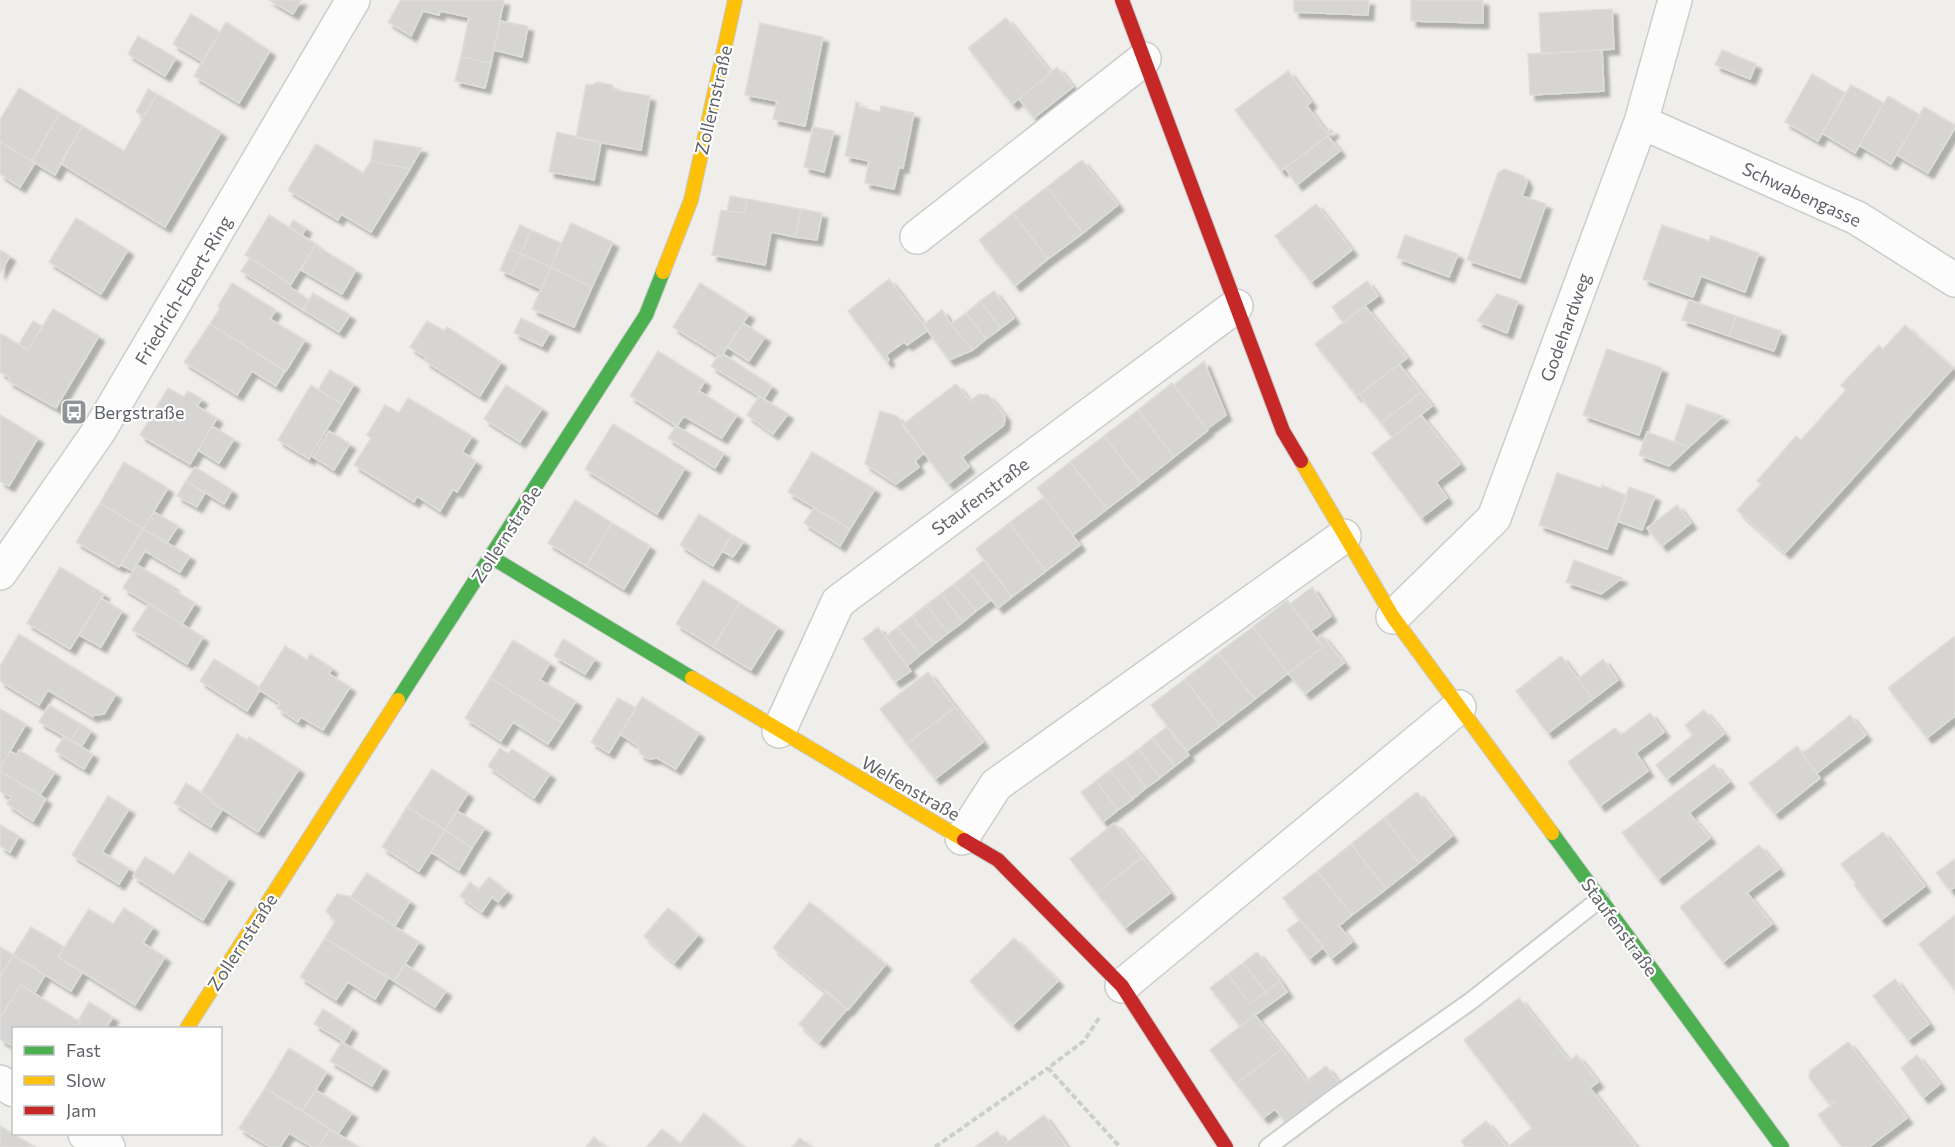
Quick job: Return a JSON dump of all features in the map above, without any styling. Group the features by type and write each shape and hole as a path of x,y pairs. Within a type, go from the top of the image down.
{"street":[{"name":"Friedrich-Ebert-Ring","path":"0,573 99,431 353,0"},
{"name":"Zollernstraße","path":"188,1027 646,315 691,200 735,0"},
{"name":"Staufenstraße","path":"1122,0 1283,431 1393,616 1782,1147"},
{"name":"Godehardweg","path":"1393,616 1494,518 1641,122 1675,0"},
{"path":"916,237 1144,59"},
{"name":"Schwabengasse","path":"1641,122 1857,218 1955,280"},
{"name":"Staufenstraße","path":"779,731 838,602 1236,306"},
{"path":"962,838 996,784 1344,536"},
{"name":"Welfenstraße","path":"491,557 998,860 1122,986 1226,1147"},
{"path":"1122,986 1459,707"},
{"path":"88,1135 109,1147 118,1135"}],"lane":[{"path":"1268,1147 1471,1001 1600,899"}],"path":[{"path":"935,1147 1084,1041 1122,986"},
{"path":"1048,1068 1120,1147"}],"building":[{"path":"269,0 301,0 293,14"},
{"path":"401,0 504,0 491,63 461,57 469,17 440,11 439,15 423,11 411,36 388,22"},
{"path":"1294,0 1369,0 1368,15 1294,12"},
{"path":"1411,0 1483,0 1483,23 1411,21"},
{"path":"1612,9 1614,49 1541,54 1539,13"},
{"path":"191,14 220,32 203,62 173,44"},
{"path":"1006,18 1051,73 1012,104 968,48"},
{"path":"500,21 528,26 522,57 494,50"},
{"path":"226,22 270,51 239,103 194,76"},
{"path":"760,23 823,37 805,126 773,119 777,101 745,95"},
{"path":"138,36 176,58 165,76 128,54"},
{"path":"1602,50 1604,91 1530,95 1528,54"},
{"path":"1722,50 1756,64 1750,79 1715,65"},
{"path":"461,57 491,63 485,88 455,81"},
{"path":"1057,67 1073,87 1034,118 1019,99"},
{"path":"1288,71 1311,102 1307,106 1327,133 1331,129 1333,132 1281,171 1235,110"},
{"path":"1812,74 1845,93 1818,141 1785,122"},
{"path":"597,82 612,85 616,90 650,96 641,150 576,138 586,85"},
{"path":"1851,85 1884,103 1855,153 1822,133"},
{"path":"19,88 60,113 32,161 0,142 0,120"},
{"path":"148,89 157,94 144,117 136,112"},
{"path":"157,94 221,132 165,227 60,163 82,126 124,151"},
{"path":"1888,96 1920,115 1891,164 1859,145"},
{"path":"856,102 860,103 859,107 880,112 881,106 914,113 903,168 899,167 894,189 865,183 869,161 845,156"},
{"path":"1924,107 1955,125 1928,173 1897,155"},
{"path":"60,113 82,126 55,175 32,161"},
{"path":"813,127 834,131 824,172 804,167"},
{"path":"557,132 601,142 594,180 549,172"},
{"path":"1328,136 1340,151 1297,185 1285,168"},
{"path":"374,140 422,148 410,169 371,161"},
{"path":"0,142 35,163 20,187 0,174"},
{"path":"316,144 363,173 371,161 410,169 371,232 341,214 338,220 288,190"},
{"path":"1082,160 1118,205 1083,233 1047,187"},
{"path":"1504,169 1524,176 1527,183 1522,196 1546,204 1520,278 1467,260 1498,173"},
{"path":"1047,187 1083,233 1048,259 1013,213"},
{"path":"730,196 747,199 744,213 727,211"},
{"path":"747,199 801,209 795,237 771,232 765,265 712,255 721,210 744,213"},
{"path":"1316,204 1352,250 1311,282 1275,236"},
{"path":"801,209 822,213 817,240 795,237"},
{"path":"1013,213 1048,259 1015,286 979,240"},
{"path":"269,215 316,244 291,284 245,255"},
{"path":"76,218 128,250 101,294 49,262"},
{"path":"293,220 306,228 302,235 289,228"},
{"path":"571,223 613,242 592,287 551,267"},
{"path":"520,225 531,230 521,254 509,249"},
{"path":"1662,225 1709,241 1711,236 1759,253 1745,292 1701,276 1693,297 1643,279"},
{"path":"531,230 561,243 551,267 521,254"},
{"path":"1405,235 1458,254 1449,277 1397,258"},
{"path":"315,245 356,270 342,294 301,270"},
{"path":"509,249 521,254 511,275 500,270"},
{"path":"0,250 10,256 0,273"},
{"path":"521,254 551,267 541,289 511,275"},
{"path":"250,258 291,284 290,287 309,300 303,310 241,271"},
{"path":"551,267 592,287 574,327 532,309"},
{"path":"889,279 928,330 907,345 904,342 886,355 889,360 887,362 848,311"},
{"path":"1367,281 1378,296 1343,322 1332,307"},
{"path":"232,283 276,310 270,319 305,340 286,371 210,324"},
{"path":"700,283 749,314 721,357 673,327"},
{"path":"994,291 1014,318 1001,328 980,301"},
{"path":"313,293 350,315 339,332 303,310"},
{"path":"1497,294 1518,301 1507,333 1477,321"},
{"path":"1689,300 1736,316 1729,336 1682,320"},
{"path":"980,301 1001,328 986,339 966,313"},
{"path":"1365,306 1407,358 1357,396 1315,344"},
{"path":"53,309 99,336 56,408 8,381 10,378 0,372 0,333 28,350"},
{"path":"942,310 973,350 949,360 924,324"},
{"path":"966,313 986,339 973,350 951,324"},
{"path":"1736,316 1781,331 1774,351 1729,336"},
{"path":"521,318 550,332 542,346 514,333"},
{"path":"33,321 42,326 28,350 19,344"},
{"path":"427,321 444,331 447,327 501,362 480,396 425,361 427,358 410,347"},
{"path":"743,323 765,337 749,361 727,347"},
{"path":"210,324 285,371 276,386 252,371 237,395 184,362"},
{"path":"1905,325 1953,368 1785,553 1737,510 1761,484 1757,481 1796,436 1801,440 1846,390 1841,385 1879,345 1883,349"},
{"path":"1607,349 1662,368 1639,435 1583,415"},
{"path":"658,351 705,381 699,391 737,415 722,438 684,416 677,426 630,396"},
{"path":"723,354 772,386 764,399 711,366 718,356 721,357"},
{"path":"1204,361 1226,415 1207,429 1174,385"},
{"path":"1399,364 1421,392 1381,423 1359,395"},
{"path":"330,370 354,384 342,404 318,390"},
{"path":"1172,383 1208,430 1174,457 1138,410"},
{"path":"956,384 970,401 979,394 988,395 1005,416 1004,425 962,457 969,467 948,484 902,425"},
{"path":"311,385 342,404 309,459 278,440"},
{"path":"506,385 542,408 520,442 484,419"},
{"path":"168,388 184,397 188,391 202,399 197,406 217,418 190,464 140,435"},
{"path":"1421,392 1432,406 1392,437 1381,423"},
{"path":"759,396 788,414 773,434 747,415"},
{"path":"408,398 472,436 462,452 476,461 457,492 453,489 440,511 417,496 414,502 354,465 371,438 367,435 385,405 399,413"},
{"path":"1687,404 1723,416 1689,447 1674,442"},
{"path":"1138,410 1174,457 1141,483 1104,436"},
{"path":"880,411 897,416 924,453 915,461 919,467 896,484 865,464"},
{"path":"0,415 38,438 9,486 0,481"},
{"path":"1421,415 1460,464 1436,482 1447,498 1421,518 1372,453"},
{"path":"613,424 685,468 657,514 585,469"},
{"path":"212,426 234,439 219,463 198,450"},
{"path":"676,426 724,453 715,468 668,438"},
{"path":"329,431 350,444 334,470 313,457"},
{"path":"1647,432 1689,447 1669,466 1639,455"},
{"path":"1104,436 1141,483 1107,509 1070,462"},
{"path":"812,452 875,489 850,529 788,492"},
{"path":"124,462 168,488 143,529 100,503"},
{"path":"1070,462 1107,509 1073,535 1037,488"},
{"path":"195,467 232,490 224,504 186,481"},
{"path":"1557,473 1601,488 1602,485 1627,496 1607,549 1539,525"},
{"path":"186,481 205,493 197,507 177,496"},
{"path":"1629,487 1655,496 1642,530 1617,521"},
{"path":"1044,497 1080,545 1046,571 1009,523"},
{"path":"575,500 612,523 586,566 548,543"},
{"path":"100,503 143,529 119,567 76,542"},
{"path":"1677,505 1691,523 1662,546 1647,528"},
{"path":"814,508 850,529 840,546 804,523"},
{"path":"154,512 178,526 167,543 143,529"},
{"path":"699,514 732,535 713,566 680,545"},
{"path":"612,523 650,546 624,589 586,566"},
{"path":"1009,523 1046,571 1012,597 976,549"},
{"path":"143,529 190,556 180,572 145,551 133,571 121,565"},
{"path":"732,535 744,541 733,557 722,551"},
{"path":"984,560 1012,597 998,608 969,572"},
{"path":"1574,560 1622,578 1601,594 1566,582"},
{"path":"137,565 173,586 172,589 195,603 182,624 123,588"},
{"path":"60,567 104,594 70,649 27,623"},
{"path":"969,572 991,600 976,611 954,584"},
{"path":"703,580 740,603 713,647 676,624"},
{"path":"954,584 976,611 963,622 941,594"},
{"path":"1312,587 1331,616 1311,631 1290,604"},
{"path":"941,594 963,622 948,633 926,605"},
{"path":"101,598 122,611 101,647 79,635"},
{"path":"1287,600 1323,647 1288,673 1253,627"},
{"path":"740,603 778,627 751,670 713,647"},
{"path":"149,604 203,637 187,664 132,630"},
{"path":"926,605 948,633 934,644 912,616"},
{"path":"912,616 934,644 920,655 898,627"},
{"path":"878,627 911,671 895,682 863,639"},
{"path":"898,627 920,655 907,666 885,637"},
{"path":"1253,627 1288,673 1255,699 1218,653"},
{"path":"19,634 116,694 104,714 93,717 48,690 39,705 0,681 0,666"},
{"path":"1322,635 1344,663 1305,694 1288,673 1323,647 1317,639"},
{"path":"1955,636 1955,716 1927,738 1888,688"},
{"path":"563,639 595,659 585,674 554,656"},
{"path":"513,640 550,663 540,680 576,701 562,723 490,678"},
{"path":"285,646 307,660 310,654 332,668 329,674 350,687 323,730 301,717 298,722 277,708 280,703 258,689"},
{"path":"1218,653 1255,699 1220,726 1185,679"},
{"path":"1561,656 1593,699 1548,733 1516,691"},
{"path":"214,659 259,687 260,690 247,711 200,681"},
{"path":"1603,659 1618,680 1593,699 1578,679"},
{"path":"928,672 955,707 907,744 880,709"},
{"path":"490,678 562,723 548,744 513,722 501,741 465,718"},
{"path":"1185,679 1220,726 1187,751 1151,705"},
{"path":"642,697 699,733 676,769 657,758 649,759 640,754 638,746 620,734"},
{"path":"618,698 636,708 609,753 591,742"},
{"path":"49,705 81,724 71,740 39,722"},
{"path":"955,707 983,742 935,779 907,744"},
{"path":"0,709 26,724 0,768"},
{"path":"1704,710 1724,734 1667,779 1656,765 1693,735 1685,725"},
{"path":"1650,713 1664,732 1636,753 1648,771 1600,806 1568,762 1615,728 1621,735"},
{"path":"1850,715 1866,735 1817,773 1802,754"},
{"path":"81,724 91,731 82,746 71,740"},
{"path":"1167,727 1189,755 1175,766 1152,738"},
{"path":"237,734 247,740 249,737 299,769 258,832 201,793"},
{"path":"64,736 93,754 84,769 55,751"},
{"path":"1152,738 1175,766 1160,778 1139,749"},
{"path":"1797,746 1820,778 1775,814 1749,783"},
{"path":"500,748 508,754 512,749 550,774 534,798 488,766"},
{"path":"1139,749 1160,778 1146,788 1125,759"},
{"path":"19,750 55,772 40,795 0,771 10,751 17,755"},
{"path":"1125,759 1146,788 1133,799 1110,770"},
{"path":"1714,764 1729,782 1689,813 1710,838 1658,879 1622,833"},
{"path":"432,769 468,793 445,830 407,807"},
{"path":"1110,770 1133,799 1118,810 1096,781"},
{"path":"0,771 46,799 33,821 7,804 11,797 0,791"},
{"path":"1096,781 1118,810 1103,822 1081,792"},
{"path":"186,783 211,799 210,801 222,810 211,827 174,803"},
{"path":"1417,792 1452,836 1419,863 1384,818"},
{"path":"108,796 129,809 102,852 129,868 119,884 72,855"},
{"path":"407,807 445,830 419,871 382,847"},
{"path":"457,811 485,828 472,848 445,830"},
{"path":"1384,818 1419,863 1386,889 1351,844"},
{"path":"1114,823 1142,857 1097,893 1070,859"},
{"path":"0,825 19,836 10,852 0,846"},
{"path":"445,830 472,848 459,870 431,852"},
{"path":"1883,832 1925,886 1881,920 1841,864"},
{"path":"1351,844 1386,889 1352,915 1317,871"},
{"path":"1759,845 1779,869 1747,893 1772,924 1723,962 1680,907"},
{"path":"189,852 229,878 203,920 133,876 145,857 174,875"},
{"path":"1142,857 1170,893 1125,928 1097,893"},
{"path":"1955,859 1955,887 1950,890 1936,873"},
{"path":"1317,871 1352,915 1339,926 1352,942 1331,959 1283,898"},
{"path":"367,873 410,901 395,926 350,898"},
{"path":"489,877 507,891 498,902 492,897 482,912 460,896 470,882 479,889"},
{"path":"337,894 348,896 419,942 394,981 325,938 335,921 326,911"},
{"path":"810,902 886,964 848,1010 773,948"},
{"path":"124,908 153,927 143,943 165,957 135,1005 58,957 89,909 113,924"},
{"path":"668,908 698,935 674,963 644,936"},
{"path":"1955,915 1955,990 1919,944"},
{"path":"1300,920 1324,947 1309,959 1287,930"},
{"path":"31,927 64,947 58,957 82,973 71,991 13,955"},
{"path":"325,938 388,978 375,999 348,982 336,1000 300,977"},
{"path":"1014,938 1058,981 1013,1025 970,981"},
{"path":"0,947 13,955 0,977"},
{"path":"1257,952 1280,981 1266,992 1243,963"},
{"path":"13,955 45,975 34,994 21,985 0,1018 0,977"},
{"path":"1243,963 1266,992 1250,1004 1228,974"},
{"path":"405,964 446,991 435,1007 394,981"},
{"path":"1228,974 1250,1004 1280,981 1287,992 1240,1026 1210,988"},
{"path":"1895,979 1929,1024 1908,1040 1873,996"},
{"path":"21,985 80,1022 77,1027 12,1027 12,1046 0,1039 0,1018"},
{"path":"827,991 847,1009 819,1042 799,1024"},
{"path":"1519,998 1569,1061 1577,1055 1598,1082 1590,1088 1636,1147 1508,1147 1532,1128 1464,1040"},
{"path":"89,1002 113,1017 107,1027 77,1027 80,1022 78,1021"},
{"path":"323,1009 352,1028 344,1042 314,1024"},
{"path":"1255,1015 1282,1049 1236,1084 1210,1050"},
{"path":"342,1042 383,1067 372,1086 330,1061"},
{"path":"1848,1042 1907,1118 1869,1147 1842,1147 1818,1115 1834,1103 1828,1102 1809,1078 1810,1071"},
{"path":"289,1048 327,1072 302,1111 265,1088"},
{"path":"1282,1049 1306,1081 1326,1066 1343,1088 1291,1129 1275,1109 1263,1118 1236,1084"},
{"path":"1917,1055 1940,1084 1923,1098 1901,1068"},
{"path":"265,1088 330,1129 318,1147 312,1147 289,1133 280,1147 270,1147 239,1128"},
{"path":"316,1090 352,1113 338,1134 302,1111"},
{"path":"704,1113 744,1147 646,1147 662,1129 680,1144"},
{"path":"1044,1115 1067,1147 975,1147 997,1131 1006,1143"},
{"path":"1486,1121 1507,1147 1465,1147 1461,1141"},
{"path":"0,1126 35,1147 0,1147"},
{"path":"330,1129 338,1134 359,1147 318,1147"},
{"path":"594,1137 605,1147 586,1147"},
{"path":"800,1138 811,1147 792,1147"}],"traffic: fast":[{"path":"398,700 646,315 663,272"},
{"path":"491,557 692,678"},
{"path":"1552,833 1782,1147"}],"traffic: slow":[{"path":"663,272 691,200 735,0"},
{"path":"1301,461 1393,617 1552,833"},
{"path":"692,678 964,840"},
{"path":"188,1027 398,700"}],"traffic: jam":[{"path":"1122,0 1283,431 1301,461"},
{"path":"964,840 998,860 1122,986 1226,1147"}],"place":[{"name":"Bergstraße","path":"74,412"}]}
